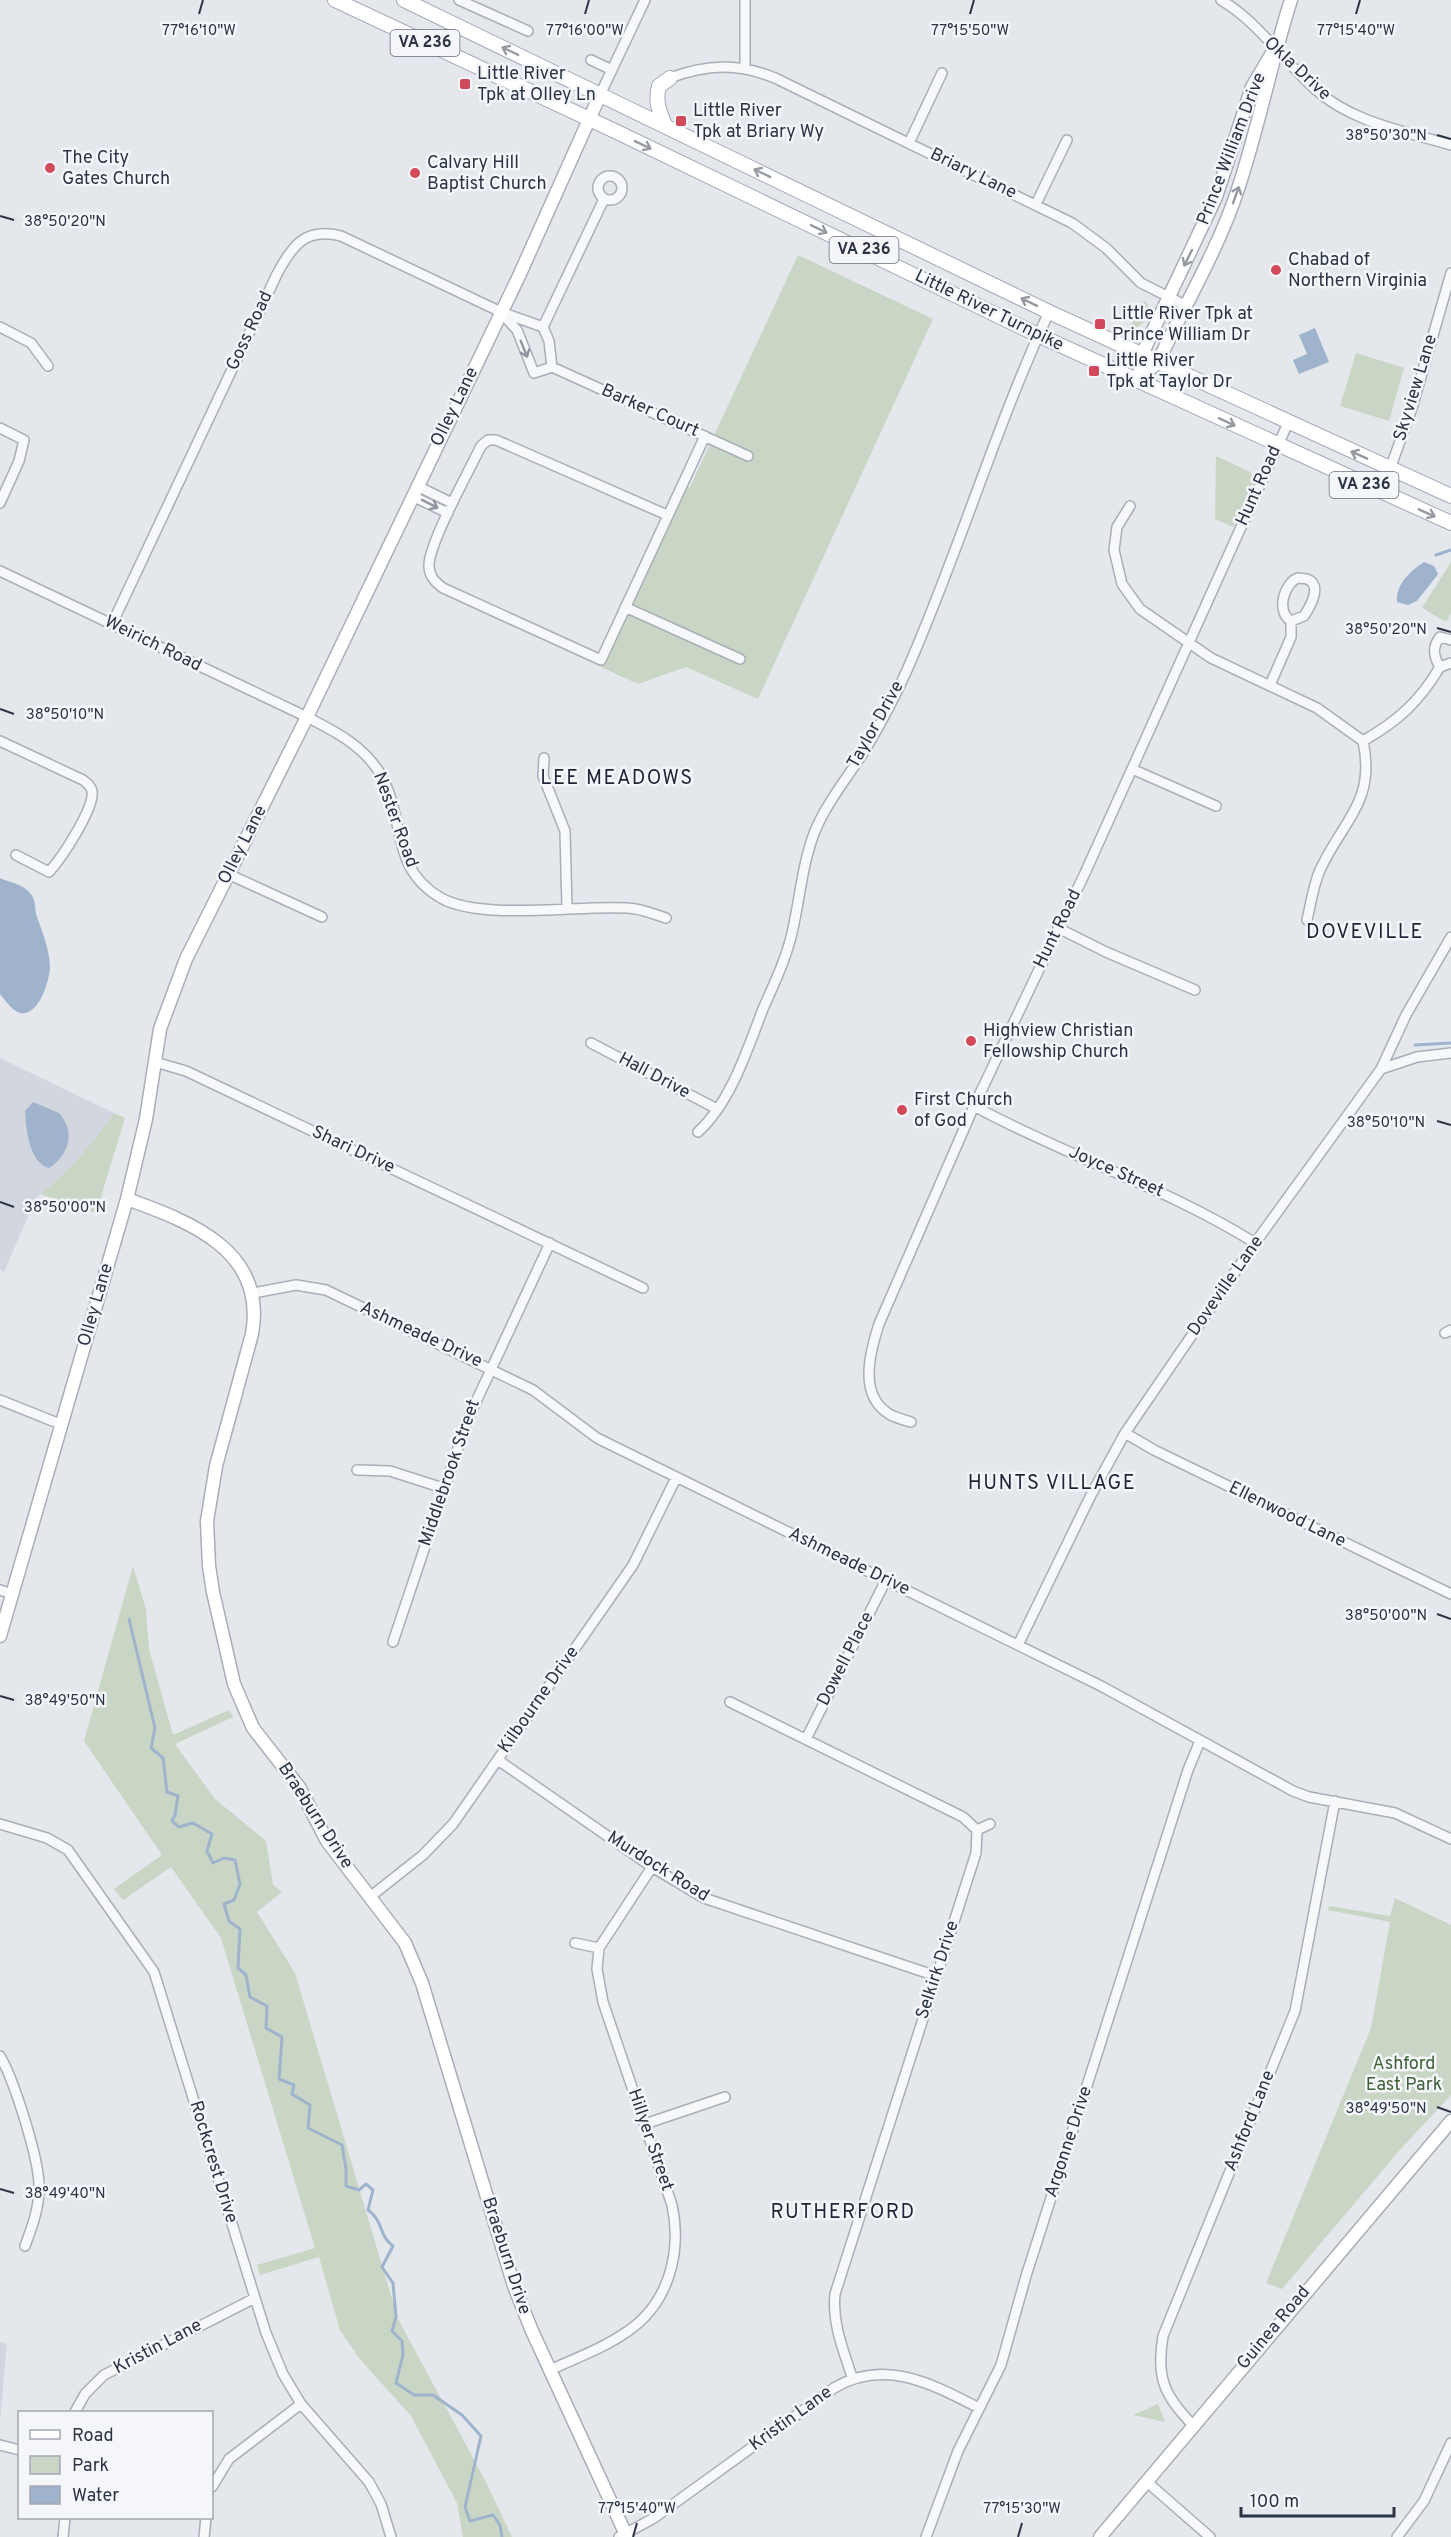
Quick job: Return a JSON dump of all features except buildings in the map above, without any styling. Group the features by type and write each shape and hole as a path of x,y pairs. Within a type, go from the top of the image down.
{"main road":[{"name":"Little River Turnpike","path":"335,0 1038,335 1277,446 1451,523"},
{"name":"Little River Turnpike","path":"404,0 1049,312 1451,496"},
{"path":"665,125 656,98 659,86 670,78"}],"street":[{"path":"459,0 528,31"},
{"path":"600,95 645,0"},
{"path":"745,0 745,67"},
{"name":"Okla Drive","path":"1221,0 1316,90 1346,111 1371,121 1451,145"},
{"name":"Prince William Drive","path":"1138,380 1158,362 1238,190 1267,94 1275,49 1291,0"},
{"name":"Prince William Drive","path":"1138,380 1142,355 1216,197 1252,87 1275,49"},
{"path":"591,60 612,70"},
{"name":"Briary Lane","path":"670,78 688,71 717,66 745,67 775,78 1036,204 1089,234 1141,283 1185,305"},
{"path":"909,143 942,73"},
{"name":"Olley Lane","path":"0,1636 6,1592 60,1424 127,1198 146,1119 160,1029 171,995 186,959 307,717 501,312 600,95"},
{"path":"1036,204 1067,140"},
{"path":"543,327 604,199"},
{"name":"Goss Road","path":"112,624 277,274 295,245 313,235 323,233 341,236 501,312"},
{"name":"Skyview Lane","path":"1390,469 1412,408 1451,273"},
{"path":"501,312 543,327 549,341 552,367"},
{"name":"Barker Court","path":"501,312 517,330 534,373 552,367 748,456"},
{"name":"Taylor Drive","path":"698,1132 717,1110 748,1046 779,971 791,935 807,856 816,828 831,800 865,750 906,672 933,608 1001,424 1049,312"},
{"path":"0,327 31,343 48,366"},
{"name":"Hunt Road","path":"911,1422 892,1416 877,1402 869,1377 869,1359 879,1324 974,1106 1190,643 1288,423"},
{"path":"0,428 24,440 19,462 0,503"},
{"path":"667,515 496,440 488,440 480,446 452,503 428,567 434,582 443,588 601,660 705,436"},
{"path":"415,490 452,503"},
{"path":"415,490 448,513"},
{"path":"1130,506 1117,527 1114,541 1115,563 1122,584 1140,609 1211,658 1317,708 1363,741 1366,757 1365,791 1320,870 1313,887 1307,920"},
{"name":"Weirich Road","path":"0,571 307,717"},
{"path":"1297,578 1305,578 1315,587 1314,596 1304,616 1291,621 1282,611 1282,602 1292,582 1297,578"},
{"path":"625,607 740,659"},
{"path":"1269,684 1291,637 1291,621"},
{"path":"1440,667 1434,654 1437,641 1440,637 1451,640"},
{"path":"1363,741 1402,716 1425,690 1440,667 1451,663"},
{"name":"Nester Road","path":"307,717 353,743 374,765 390,797 405,859 417,877 434,894 453,904 476,909 628,908 666,918"},
{"path":"0,741 83,780 91,788 92,793 67,850 49,872 16,855"},
{"path":"544,758 543,776 565,831 567,908"},
{"path":"1132,769 1216,806"},
{"path":"228,874 322,917"},
{"path":"1058,928 1106,952 1195,990"},
{"name":"Doveville Lane","path":"1018,1645 1090,1495 1125,1433 1255,1243 1381,1069 1406,1015 1451,937"},
{"name":"Hall Drive","path":"591,1043 717,1110"},
{"path":"1381,1069 1417,1057 1451,1053"},
{"name":"Shari Drive","path":"155,1062 197,1076 643,1287"},
{"name":"Joyce Street","path":"974,1106 1006,1124 1146,1184 1209,1216 1255,1243"},
{"name":"Braeburn Drive","path":"127,1198 216,1240 236,1260 253,1293 255,1314 252,1334 209,1499 207,1543 213,1592 234,1684 247,1717 262,1741 299,1787 327,1841 405,1943 422,1983 514,2286 624,2536"},
{"name":"Middlebrook Street","path":"393,1642 467,1421 550,1243"},
{"name":"Ashmeade Drive","path":"253,1293 296,1285 319,1288 533,1390 597,1438 1101,1686 1293,1791 1395,1813 1451,1839"},
{"path":"0,1400 60,1424"},
{"name":"Ellenwood Lane","path":"1125,1433 1311,1527 1451,1594"},
{"path":"357,1470 390,1471 444,1488"},
{"name":"Kilbourne Drive","path":"370,1897 438,1841 498,1760 633,1565 676,1478"},
{"name":"Dowell Place","path":"806,1739 886,1580"},
{"path":"730,1702 963,1817 977,1830 990,1824"},
{"name":"Argonne Drive","path":"926,2537 958,2451 1008,2346 1026,2276 1188,1770 1200,1741"},
{"name":"Murdock Road","path":"498,1760 687,1890 720,1905 936,1976"},
{"name":"Ashford Lane","path":"1192,2425 1176,2408 1165,2391 1160,2364 1163,2336 1295,2011 1335,1801"},
{"name":"Rockcrest Drive","path":"0,1824 47,1838 68,1850 154,1972 273,2353 301,2404 369,2482 381,2504 391,2537"},
{"name":"Selkirk Drive","path":"852,2377 836,2327 834,2314 836,2294 976,1853 977,1830"},
{"path":"575,1943 599,1948 652,1867"},
{"name":"Hillyer Street","path":"550,2370 630,2330 652,2309 668,2281 675,2251 675,2220 598,1987 599,1948"},
{"path":"0,2056 15,2091 39,2178 39,2199 25,2246"},
{"path":"645,2124 725,2097"},
{"name":"Guinea Road","path":"1100,2537 1192,2425 1451,2121"},
{"name":"Kristin Lane","path":"76,2411 86,2394 104,2375 255,2298"},
{"name":"Kristin Lane","path":"624,2536 654,2518 852,2377 882,2374 916,2379 978,2408"},
{"path":"213,2485 229,2459 301,2404"},
{"path":"1397,2537 1424,2501 1451,2443"},
{"path":"0,2445 18,2450"},
{"path":"1147,2481 1210,2537"},
{"path":"63,2537 65,2519"},
{"path":"204,2537 206,2519"}],"shaded area":[{"path":"0,1058 114,1113 93,1143 62,1176 36,1198 4,1272 0,1269"},
{"path":"0,2342 7,2344 0,2421"}],"green space":[{"path":"798,255 933,319 758,699 686,667 638,684 601,667 683,485 690,487"},
{"path":"1144,300 1150,307 1148,317 1139,326 1127,332"},
{"path":"1356,353 1404,368 1389,421 1340,406"},
{"path":"1216,456 1250,472 1253,477 1253,483 1233,527 1215,519"},
{"path":"1451,562 1451,613 1446,622 1422,608"},
{"path":"114,1113 125,1118 96,1213 40,1194 80,1156"},
{"path":"133,1566 146,1609 149,1649 173,1735 229,1710 233,1717 175,1744 215,1799 266,1841 273,1885 282,1892 257,1912 295,1973 398,2319 485,2480 512,2537 463,2537 457,2503 411,2416 359,2358 340,2330 319,2257 260,2275 257,2265 315,2248 221,1938 171,1867 123,1900 114,1889 162,1855 84,1741"},
{"name":"Ashford East Park","path":"1395,1898 1451,1925 1451,2095 1398,2152 1282,2289 1266,2283 1371,2028 1390,1922 1328,1910 1329,1906 1390,1916"},
{"path":"1158,2404 1165,2422 1133,2415"}],"water":[{"path":"1315,328 1329,362 1299,374 1293,360 1307,354 1299,335"},
{"path":"1424,562 1434,566 1438,574 1417,601 1408,605 1397,602 1401,584"},
{"path":"0,878 26,889 32,895 48,953 50,966 46,988 38,1004 27,1013 14,1010 0,994"},
{"path":"33,1102 59,1113 69,1135 61,1157 49,1168 37,1159 30,1144 25,1111"}],"waterway":[{"path":"1436,555 1451,550"},
{"path":"1415,1045 1451,1043"},
{"path":"129,1619 155,1728 151,1748 163,1758 167,1792 178,1796 172,1821 179,1827 193,1823 212,1834 207,1851 213,1863 224,1858 235,1860 240,1884 234,1900 224,1904 229,1921 240,1929 238,1968 246,1975 250,1997 267,2006 266,2028 282,2037 279,2079 294,2085 292,2094 310,2105 308,2128 342,2145 346,2186 359,2190 366,2184 373,2190 368,2210 377,2219 385,2237 393,2246 382,2267 393,2283 396,2317 392,2331 402,2341 403,2355 396,2383 414,2395 433,2395 462,2415 481,2436 465,2507 470,2521 493,2515 500,2525 502,2537"}],"place":[{"name":"Little River Tpk at Olley Ln","path":"465,84"},
{"name":"Little River Tpk at Briary Wy","path":"681,121"},
{"name":"The City Gates Church","path":"50,168"},
{"name":"Calvary Hill Baptist Church","path":"415,173"},
{"name":"Chabad of Northern Virginia","path":"1276,270"},
{"name":"Little River Tpk at Prince William Dr","path":"1100,324"},
{"name":"Little River Tpk at Taylor Dr","path":"1094,371"},
{"name":"Highview Christian Fellowship Church","path":"971,1041"},
{"name":"First Church of God","path":"902,1110"}],"district":[{"name":"LEE MEADOWS","path":"617,779"},
{"name":"DOVEVILLE","path":"1365,933"},
{"name":"HUNTS VILLAGE","path":"1052,1484"},
{"name":"RUTHERFORD","path":"843,2213"}]}
